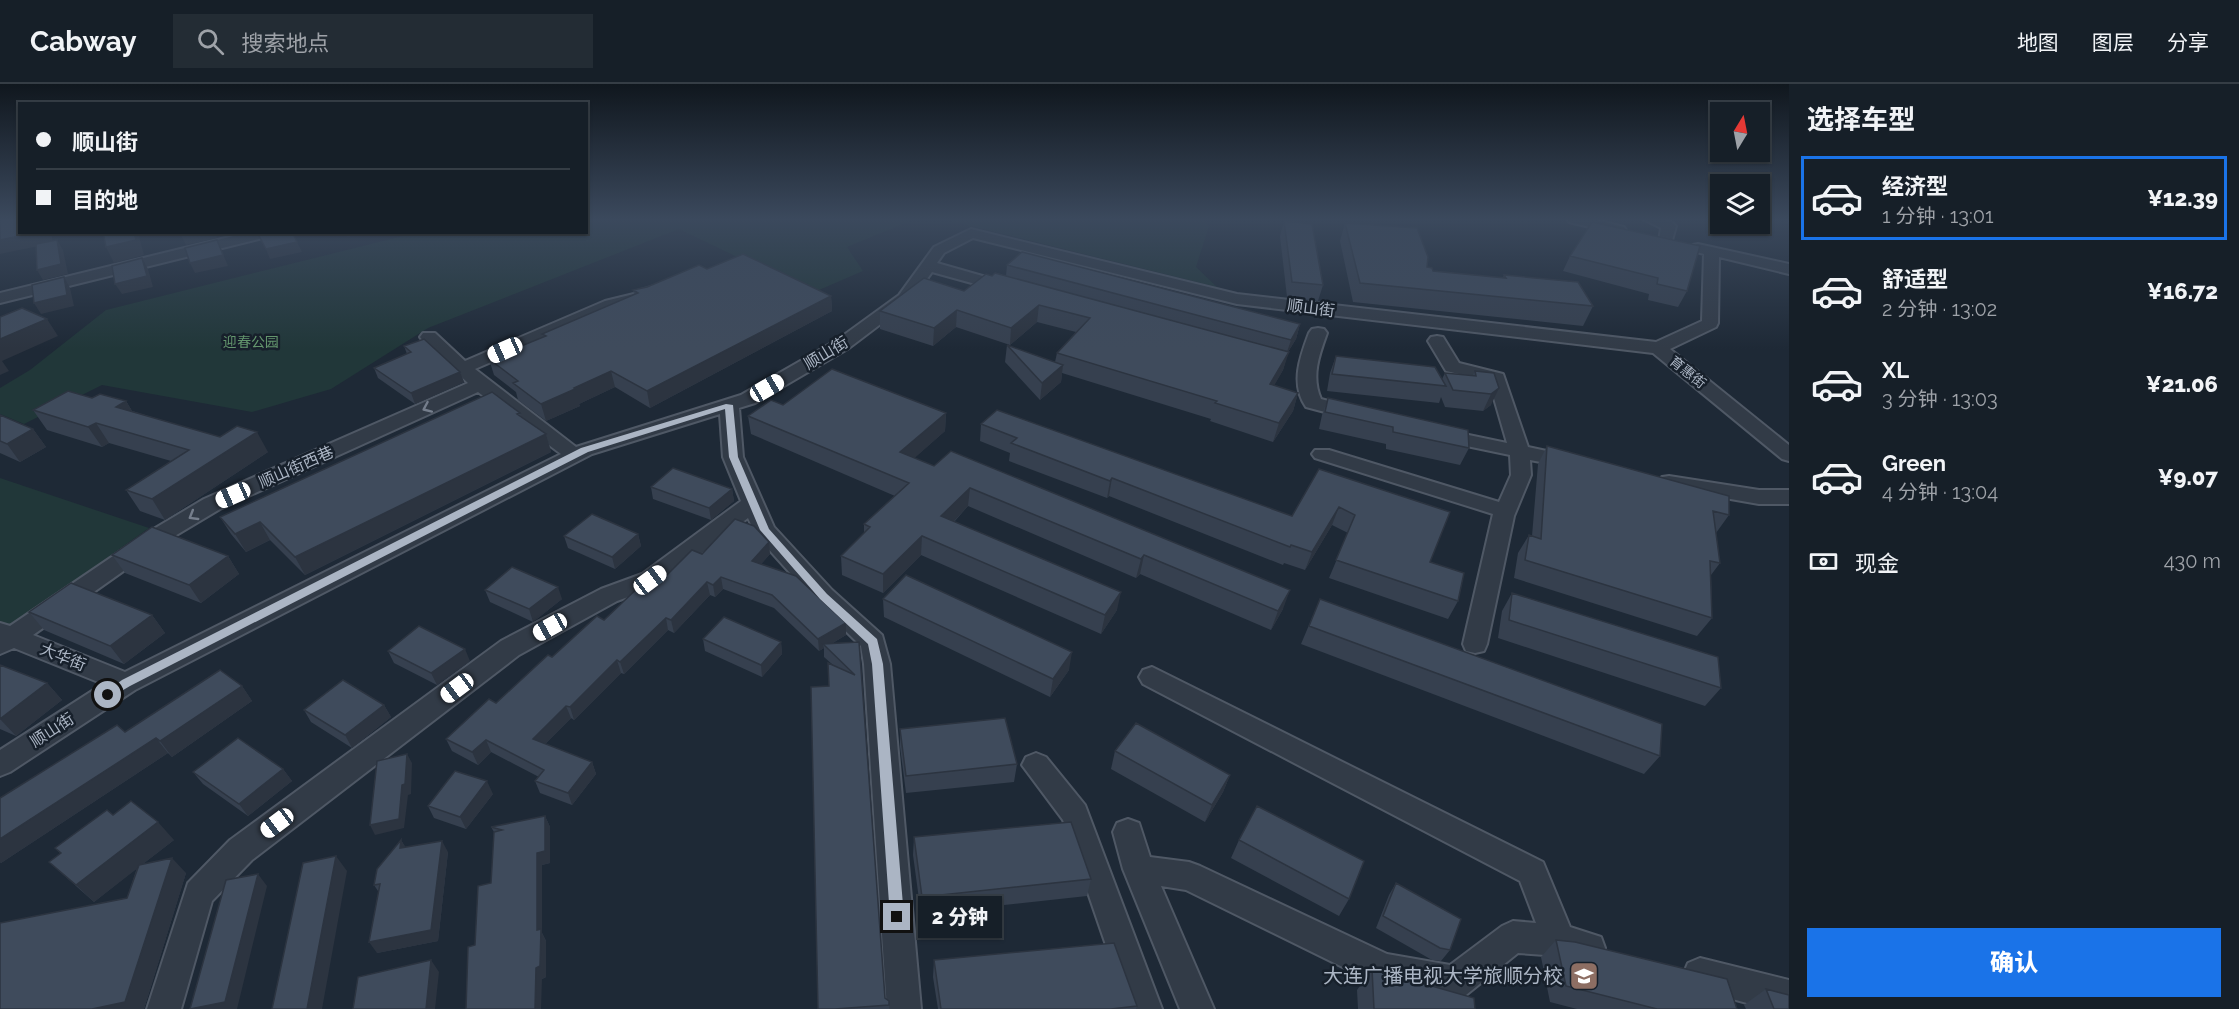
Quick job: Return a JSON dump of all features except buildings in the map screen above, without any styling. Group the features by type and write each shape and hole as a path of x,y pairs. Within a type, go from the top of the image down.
{"street":[{"path":"0,298 147,262"},
{"name":"顺山街","path":"0,764 126,683 574,455 748,399 843,344 905,298 931,262"},
{"name":"顺山街","path":"1089,262 1237,299 1658,348"},
{"name":"育惠街","path":"1712,262 1710,323 1658,348 1789,455"},
{"path":"1760,262 1789,269"},
{"path":"929,266 1027,294"},
{"path":"463,368 610,304 654,292"},
{"path":"1318,333 1299,366 1313,403 1375,419"},
{"path":"429,337 480,384 574,455"},
{"path":"1437,341 1452,366 1497,378 1520,452 1521,475 1505,511 1475,644"},
{"name":"顺山街西巷","path":"4,638 155,538 212,504 480,384"},
{"path":"729,405 733,457 764,530 824,596 873,642 877,664 904,1009"},
{"path":"1424,432 1587,465"},
{"path":"1322,454 1505,511"},
{"path":"1654,479 1759,497 1789,497"},
{"path":"164,1009 199,893 241,850 510,648 609,595 650,580 753,503"},
{"name":"大华街","path":"4,638 126,683"},
{"path":"1152,676 1532,872 1559,940"},
{"path":"1036,765 1075,814 1145,1009"},
{"path":"1128,832 1138,869 1197,1009"},
{"path":"1138,869 1189,876 1385,970 1454,983 1513,937 1559,940 1616,954"},
{"path":"1674,968 1789,997"}],"green space":[{"name":"迎春公园","path":"298,262 595,262 428,328 331,389 252,412 102,385 24,424 0,414 0,388 30,370 106,310"},
{"name":"迎春公园","path":"748,262 857,262 863,271 812,293"},
{"path":"1117,262 1198,262 1196,267 1217,287"},
{"path":"0,478 149,528 9,628 0,624"}],"place":[{"name":"大连广播电视大学旅顺分校","path":"1584,976"}],"route":[{"path":"108,695 126,683 585,450 729,405 733,457 764,530 824,596 873,642 877,664 897,917"}]}
